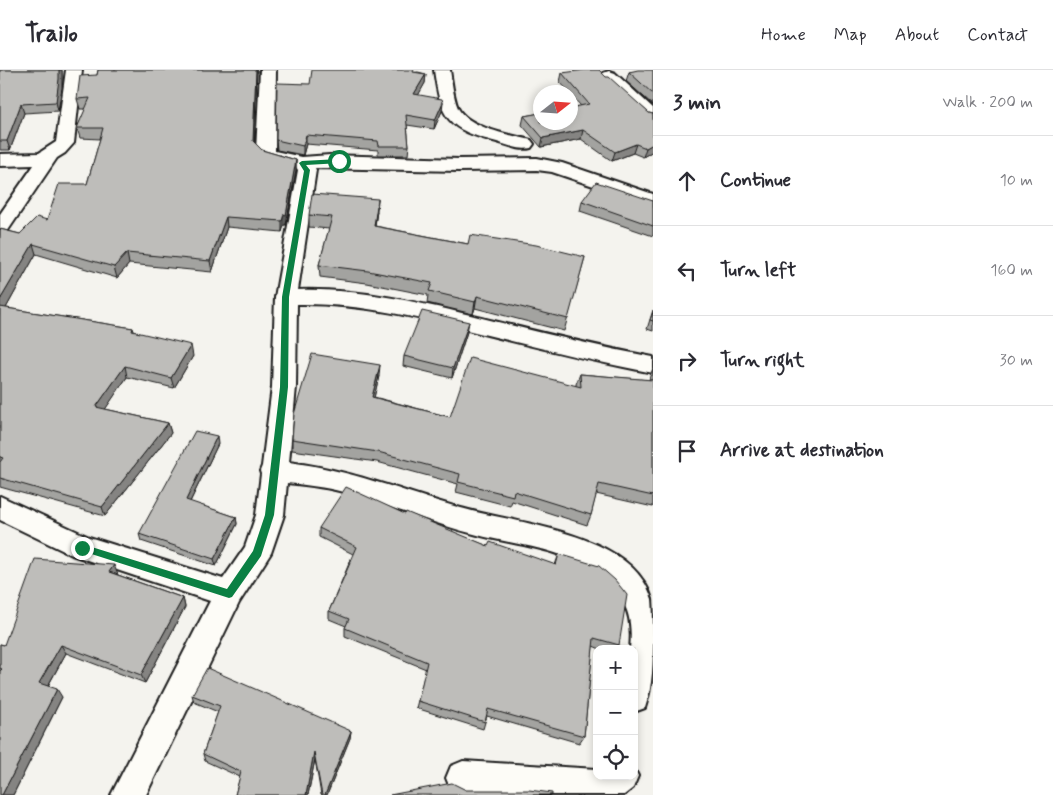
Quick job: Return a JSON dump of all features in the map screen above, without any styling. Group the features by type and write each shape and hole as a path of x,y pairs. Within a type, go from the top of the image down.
{"street":[{"path":"0,160 49,157 58,152 65,143 74,70"},
{"path":"268,70 265,152 269,155 302,163 330,161 459,165 537,164 555,168 653,200"},
{"path":"442,70 450,108 455,119 466,126 525,144"},
{"path":"608,76 653,117"},
{"path":"0,228 49,157"},
{"path":"128,795 229,594 257,553 270,515 284,387 286,297 307,170 302,163"},
{"path":"286,297 333,297 426,312 615,358 653,365"},
{"path":"274,470 343,481 431,511 556,542 592,556 626,581 642,605 648,635 644,666 636,690"},
{"path":"0,507 82,548 229,594"},
{"path":"463,778 605,786 618,780"}],"building":[{"path":"0,70 59,70 56,102 21,104 7,141 0,141"},
{"path":"98,70 256,70 253,141 262,150 296,160 286,215 284,214 282,221 226,217 210,261 127,253 114,267 33,244 0,300 0,229 20,234 37,217 47,220 59,184 87,184 103,128 77,128 90,98 77,99 80,76 97,75"},
{"path":"312,70 414,70 413,72 426,74 414,94 442,99 443,102 435,120 406,115 409,146 379,146 378,141 306,135 303,146 276,140 277,83 310,84"},
{"path":"599,70 606,77 609,77 649,113 653,114 653,144 646,148 636,144 615,152 583,130 543,138 536,130 578,130 578,106 589,104 578,91 578,85 572,85 562,73"},
{"path":"638,70 653,71 653,94 629,72"},
{"path":"533,114 533,126 524,116"},
{"path":"596,182 653,201 653,226 582,201"},
{"path":"312,194 378,199 374,226 468,244 470,235 536,245 585,257 568,319 477,296 475,302 429,291 432,283 368,271 319,265 332,217 309,215"},
{"path":"0,307 133,328 132,331 191,345 171,378 125,366 96,407 168,423 102,507 0,478 0,462 3,458 0,457"},
{"path":"422,311 469,322 453,368 404,356"},
{"path":"312,354 380,365 372,397 450,417 470,358 581,387 580,374 653,380 653,496 599,484 591,515 514,491 513,496 458,482 460,474 378,452 292,439 294,414"},
{"path":"195,431 217,436 186,500 236,517 214,559 139,534"},
{"path":"346,487 405,514 406,512 488,546 490,542 556,565 559,554 599,566 615,580 627,595 619,645 594,638 584,736 488,709 485,722 418,701 427,662 345,628 349,619 329,611 357,547 319,528"},
{"path":"35,559 114,565 109,572 183,598 141,675 61,645 39,683 57,689 2,795 0,795 0,671 2,669 0,668 0,644 4,645"},
{"path":"207,668 351,731 325,795 322,795 314,752 306,795 235,795 241,772 203,754 220,706 192,695"},
{"path":"452,783 466,790 529,790 552,793 552,795 390,795"}],"route":[{"path":"82,548 229,594 257,553 270,515 284,387 286,297 307,170 302,163 339,161"}]}
